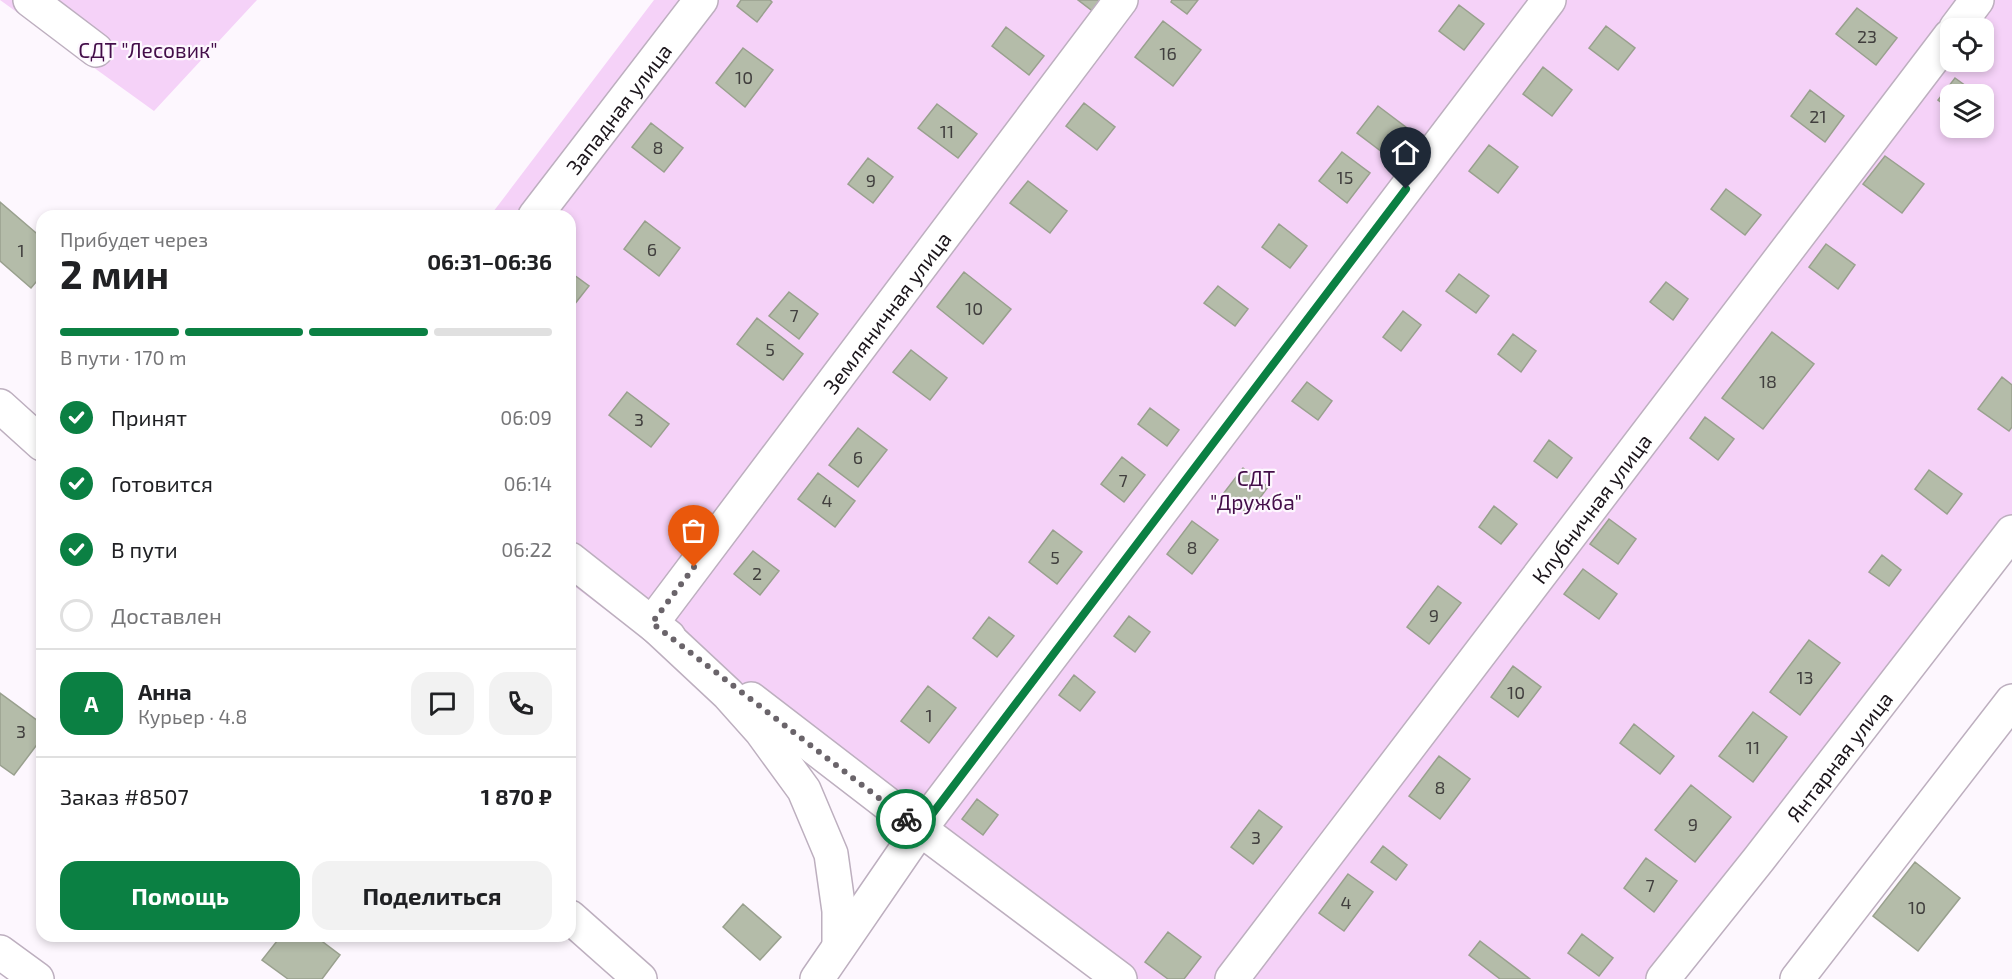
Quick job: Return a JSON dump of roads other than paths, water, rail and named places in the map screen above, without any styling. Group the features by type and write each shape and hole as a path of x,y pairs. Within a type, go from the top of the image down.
{"street":[{"path":"30,0 96,50"},
{"name":"Западная улица","path":"540,210 701,0"},
{"name":"Земляничная улица","path":"652,623 1121,0"},
{"path":"817,979 920,830 1549,0"},
{"path":"1964,18 1977,0"},
{"name":"Клубничная улица","path":"1232,979 1940,49"},
{"path":"0,406 36,439"},
{"name":"Янтарная улица","path":"1663,979 1759,859 2012,532"},
{"path":"576,564 920,830 1120,979"},
{"path":"652,623 728,694 761,731 804,790 831,854 839,911 839,946"},
{"path":"1797,979 2012,701"},
{"path":"576,922 640,979"},
{"path":"0,951 37,979"}],"park label":[{"name":"СДТ \"Лесовик\"","path":"148,49"},
{"name":"СДТ \"Дружба\"","path":"1256,489"}]}
